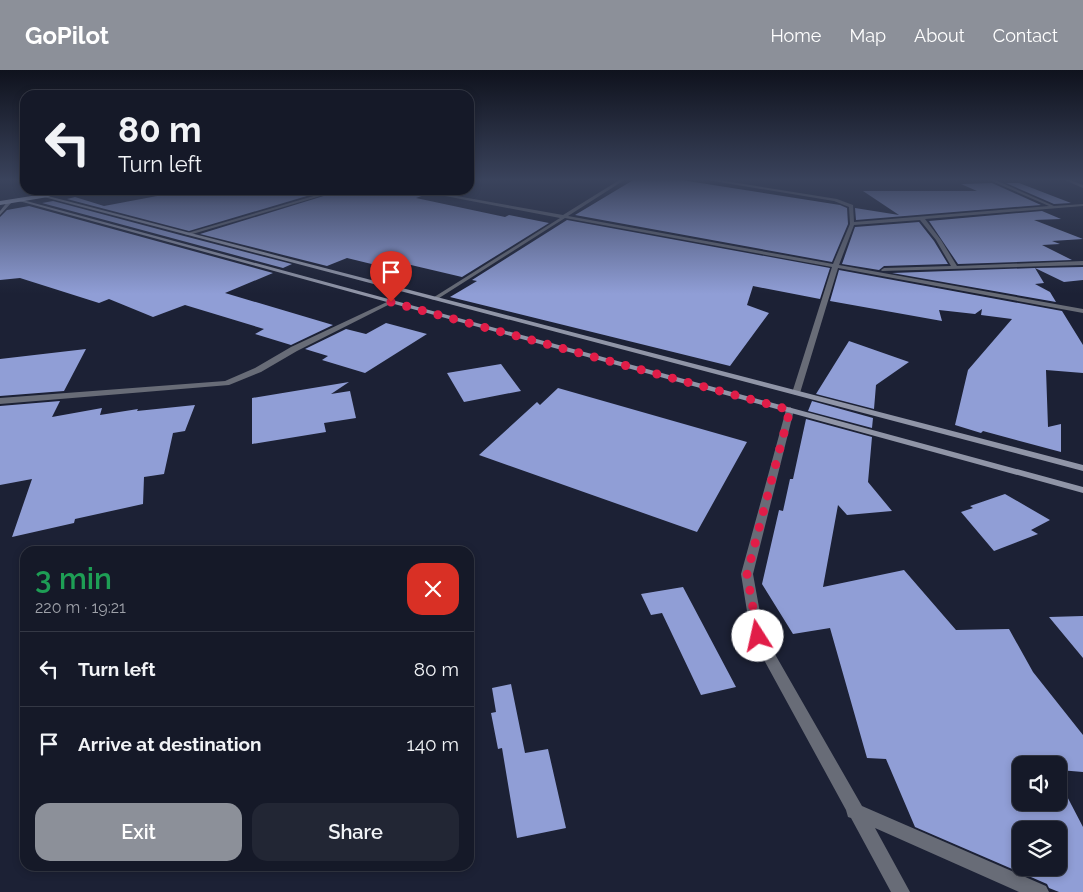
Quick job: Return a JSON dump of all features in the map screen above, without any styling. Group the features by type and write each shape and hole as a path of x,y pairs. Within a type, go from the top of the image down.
{"main road":[{"path":"83,217 1083,490"},
{"path":"134,217 187,234 1083,468"},
{"path":"312,281 332,272"},
{"path":"686,382 699,368"}],"street":[{"path":"187,234 244,217"},
{"path":"434,299 563,217"},
{"path":"566,217 1082,312"},
{"path":"796,393 836,266 852,224 852,217"},
{"path":"852,224 940,217"},
{"path":"922,219 954,266"},
{"path":"865,271 1083,262"},
{"path":"0,401 226,383 258,370 294,349 391,302"},
{"path":"790,410 747,574 758,636 854,811 901,892"},
{"path":"854,811 1040,892"}],"building":[{"path":"0,217 70,217 273,273 225,293 333,325 291,345 255,334 264,329 185,305 153,317 109,299 99,303 20,278 0,280"},
{"path":"95,217 114,217 292,264 283,268"},
{"path":"137,217 235,217 189,231"},
{"path":"254,217 521,217 549,223 462,277 411,265 405,268 393,265 388,268 347,258 327,266 200,234"},
{"path":"588,217 848,217 848,224 832,262"},
{"path":"856,217 889,217 856,220"},
{"path":"970,217 1057,217 1061,219 1034,220 1083,239 1052,241 1060,244 1042,245 1072,260 958,264 929,221"},
{"path":"567,220 830,268 820,299 753,286 747,305 769,313 730,366 450,297 477,281 472,280"},
{"path":"919,222 934,241 948,264 884,266 879,270 842,264 855,227"},
{"path":"1083,267 1083,280 1064,282 1035,268"},
{"path":"1035,268 1044,283 1035,284 1050,292 1056,302 892,273"},
{"path":"839,270 1062,311 1083,345 1083,373 1046,370 1048,427 1061,424 1061,452 955,425 968,370 1012,319 981,315 982,309 975,314 939,310 942,321 830,301"},
{"path":"386,323 427,334 365,373 322,360 328,356 305,349 346,329 366,334"},
{"path":"849,341 909,362 876,385 874,409 816,394"},
{"path":"86,349 64,391 0,396 0,359"},
{"path":"501,364 521,391 464,402 447,373"},
{"path":"349,382 331,394 350,391 356,418 324,423 326,432 252,444 252,398"},
{"path":"558,388 747,442 697,532 479,455 537,402 540,405"},
{"path":"60,401 52,417 102,408 100,415 138,409 137,411 195,405 185,431 173,433 164,474 144,477 143,504 75,519 74,523 12,537 32,479 0,485 0,406"},
{"path":"812,401 873,418 872,428 808,411"},
{"path":"806,419 872,437 868,482 892,511 847,515 838,505 823,587 904,570 956,630 1009,629 1033,672 1083,735 1083,772 1067,771 1067,756 1012,756 1012,811 1067,811 1067,796 1083,827 1083,892 1059,892 1049,888 1047,884 1028,876 1067,876 1067,821 1012,821 1012,869 915,827 886,759 867,758 830,628 793,634 762,584 779,510 783,511 790,479 793,479"},
{"path":"1005,494 1050,520 1031,530 1038,534 994,551 961,512 973,508 970,506"},
{"path":"683,587 736,687 701,695 662,613 651,615 641,594"},
{"path":"1083,616 1083,658 1049,617"},
{"path":"511,684 525,753 548,749 566,828 517,838 502,748 498,749 491,713 496,712 492,688"}],"route":[{"path":"391,302 790,410 747,574 758,636"}]}
